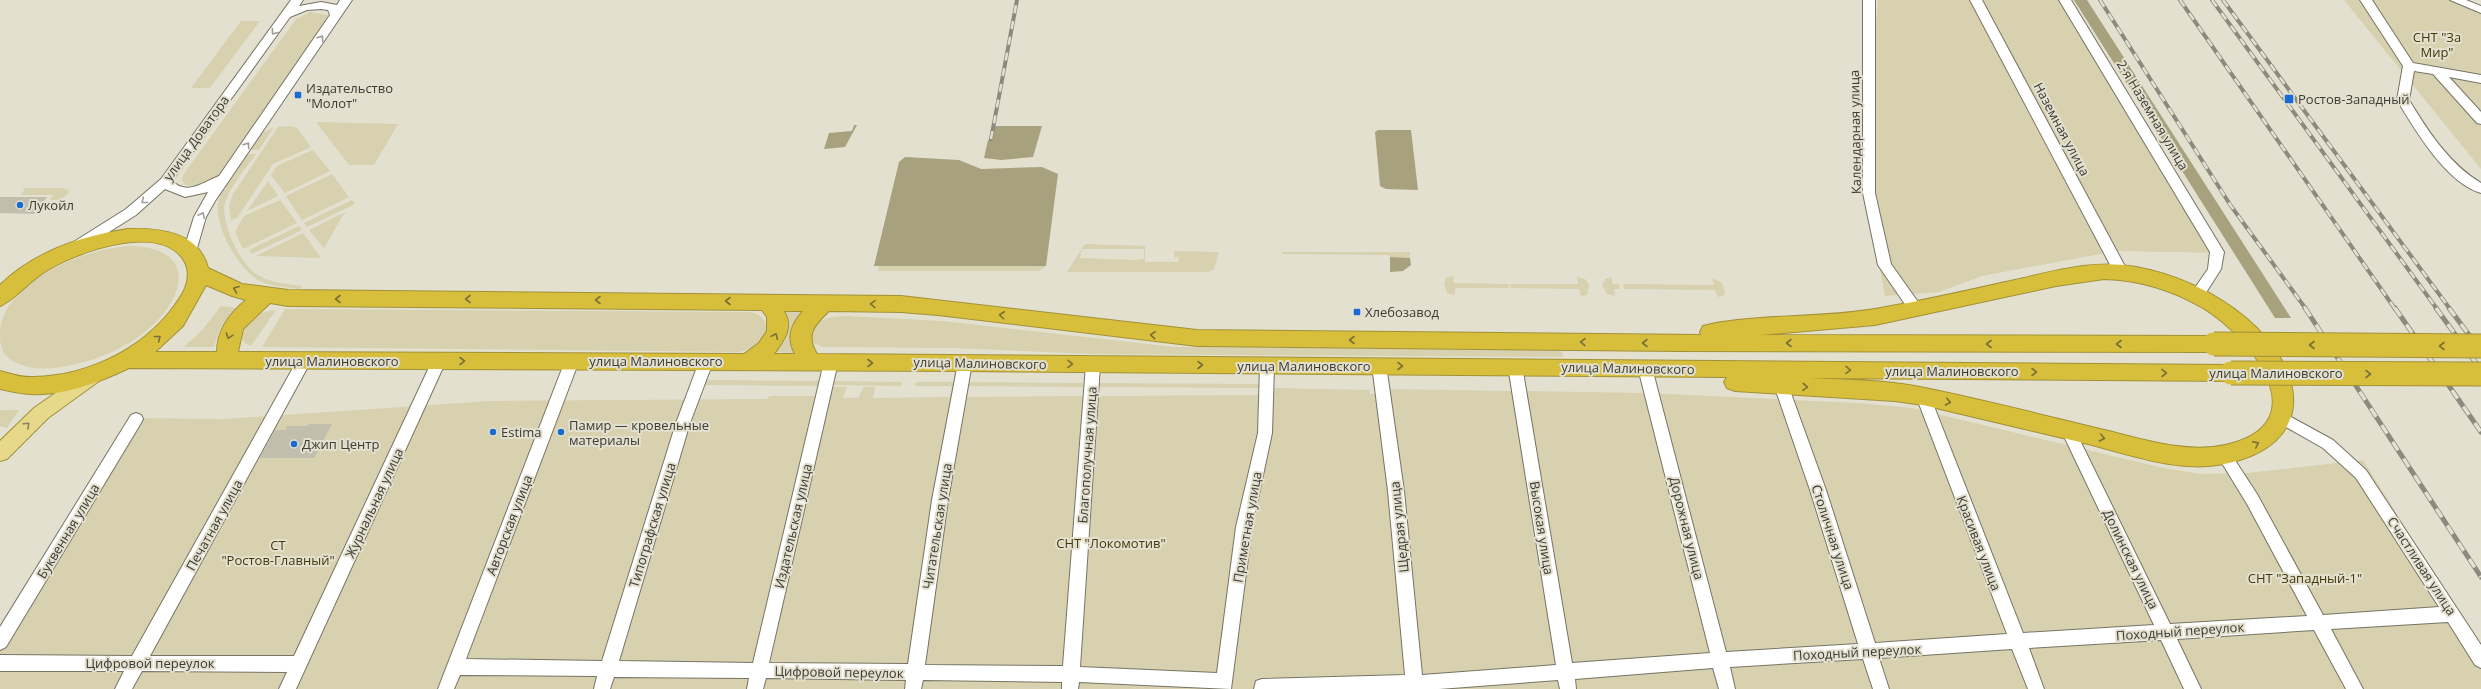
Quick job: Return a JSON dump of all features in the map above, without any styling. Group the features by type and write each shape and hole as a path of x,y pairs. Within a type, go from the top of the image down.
{"highway":[{"path":"0,275 108,238 142,235 160,237 176,242 190,252 197,263 199,273 197,286 180,317 165,332 126,360 94,374 63,383 31,386 0,380"},
{"path":"0,298 9,287 50,259"},
{"path":"1677,343 1721,330 1838,322 1916,309 2083,273 2121,272 2155,279 2197,295 2218,308 2244,329 2269,358 2279,378 2282,392 2282,418 2265,440 2248,449 2224,455 2181,455 1923,396 1895,392 1727,380 1684,368"},
{"name":"улица Малиновского","path":"199,273 239,291 263,296 826,302 934,307 1132,333 1197,338 1677,343 2481,346"},
{"path":"227,360 226,345 233,325 263,296"},
{"path":"749,362 766,349 778,333 777,316 767,301"},
{"path":"821,362 801,349 799,335 802,324 826,302"},
{"name":"улица Малиновского","path":"126,360 1515,366 2481,374"}],"main road":[{"path":"0,453 41,413 94,374"}],"street":[{"name":"улица Доватора","path":"70,250 131,212 165,182 297,0"},
{"path":"190,252 200,217 225,177 346,0"},
{"name":"Календарная улица","path":"1868,0 1869,193 1882,259 1895,282 1916,309"},
{"name":"Наземная улица","path":"1976,0 2121,272"},
{"name":"2-я Наземная улица","path":"2065,0 2214,246 2219,259 2217,265 2197,295"},
{"path":"2366,0 2409,66 2404,100 2407,107 2422,131 2468,182 2481,189"},
{"path":"2456,0 2481,10"},
{"path":"286,15 304,7 321,5 333,8 336,15"},
{"path":"2409,66 2481,79"},
{"path":"2436,70 2481,120"},
{"path":"165,182 176,191 189,192 204,189 225,177"},
{"name":"Печатная улица","path":"123,689 304,361"},
{"name":"Журнальная улица","path":"287,689 439,361"},
{"name":"Авторская улица","path":"446,689 572,361"},
{"name":"Типографская улица","path":"602,689 683,423 706,362"},
{"name":"Издательская улица","path":"755,689 821,362"},
{"name":"Читательская улица","path":"914,681 940,500 965,363"},
{"name":"Благополучная улица","path":"1071,682 1093,365"},
{"name":"Приметная улица","path":"1223,685 1244,527 1265,433 1267,366"},
{"name":"Щедрая улица","path":"1379,366 1396,491 1414,686"},
{"name":"Высокая улица","path":"1515,366 1568,689"},
{"name":"Дорожная улица","path":"1645,368 1727,689"},
{"name":"Столичная улица","path":"1781,385 1818,490 1881,689"},
{"name":"Красивая улица","path":"1923,396 2036,689"},
{"name":"Счастливая улица","path":"2282,418 2328,444 2361,474 2481,660"},
{"name":"Буквенная улица","path":"0,642 136,419"},
{"name":"Долинская улица","path":"2068,430 2193,689"},
{"path":"2224,455 2252,499 2355,689"},
{"name":"Походный переулок","path":"1262,688 1414,686 1720,660 2452,614"},
{"name":"Цифровой переулок","path":"0,663 299,664"},
{"name":"Цифровой переулок","path":"455,667 759,670 914,681 1223,685"}],"green space":[{"path":"1878,0 2069,0 2225,253 2116,251 1982,276 1939,292 1885,296 1863,177"},
{"name":"СНТ \"За Мир\"","path":"2344,0 2463,0 2481,7 2481,169"},
{"path":"310,12 328,15 327,19 218,177 196,186 185,185 182,180 183,175 296,19"},
{"path":"241,21 260,21 210,88 191,88"},
{"path":"316,122 398,124 374,165 349,165"},
{"path":"290,126 297,128 311,147 273,164 237,218 231,220 229,206 233,194 278,127"},
{"path":"274,127 259,150 250,150 262,133"},
{"path":"313,150 330,171 285,193 271,175 277,166"},
{"path":"247,154 256,154 234,184 225,203 224,211 226,221 233,243 245,263 258,275 279,283 302,286 300,289 273,285 258,280 243,267 229,246 224,235 220,224 218,204 226,184"},
{"path":"332,174 349,197 302,220 286,196"},
{"path":"268,181 278,196 247,211"},
{"path":"24,188 61,188 68,190 69,193 60,200 50,200 53,195 21,195 25,190 22,190"},
{"path":"280,200 297,223 243,249 235,232 244,216"},
{"path":"352,200 355,204 307,227 304,223"},
{"path":"345,212 324,248 309,230"},
{"path":"299,226 302,230 252,254 249,250"},
{"path":"303,233 321,258 256,256"},
{"path":"1085,244 1145,246 1145,262 1178,262 1179,257 1174,257 1174,251 1219,252 1214,269 1209,272 1067,272","holes":["1082,249 1144,249 1144,259 1080,258"]},
{"path":"132,246 154,249 168,256 176,266 179,278 176,292 169,306 158,320 145,332 128,344 110,353 81,363 64,366 37,368 23,366 13,361 6,355 0,340 4,316 14,299 30,284 49,271 70,261 92,253 113,248"},
{"path":"1282,252 1410,252 1410,258 1390,257 1389,255 1282,254"},
{"path":"879,266 1046,266 1041,270 1036,271 878,271"},
{"path":"1453,276 1454,283 1508,284 1509,288 1455,288 1455,295 1447,293 1444,283 1446,278"},
{"path":"1577,277 1585,279 1589,285 1587,295 1581,296 1579,289 1511,288 1510,284 1578,284"},
{"path":"1611,277 1613,284 1619,284 1620,289 1614,289 1615,296 1607,294 1602,285 1605,279"},
{"path":"1712,278 1722,283 1725,292 1723,296 1718,297 1715,290 1624,289 1623,284 1714,285"},
{"path":"221,306 237,308 228,316 222,326 214,347 184,347 203,329"},
{"path":"285,309 751,312 762,318 767,329 763,338 756,345 738,352 262,347"},
{"path":"276,310 251,346 245,343 241,338 245,326 249,321 264,312"},
{"path":"786,311 809,311 795,353 774,352 784,338 788,328 788,317"},
{"path":"847,316 943,321 1175,347 1561,350 1563,357 1092,354 951,348 823,347 811,342 811,330 819,322 827,318"},
{"path":"705,380 822,381 821,386 704,385"},
{"path":"831,381 902,382 901,386 830,385"},
{"path":"916,382 957,382 955,397 1274,395 1274,388 1369,390 1370,394 1387,393 1387,389 1645,393 1859,403 1912,408 2163,468 2201,474 2247,473 2363,460 2481,648 2481,689 0,689 0,637 133,418 223,419 490,401 766,399 770,396 821,396 830,387 847,387 843,398 858,398 864,387 875,387 873,398 950,397 952,386 915,386"},
{"path":"966,382 1083,383 1083,387 965,386"},
{"path":"1096,383 1259,384 1259,388 1095,387"},
{"path":"0,410 19,410 7,428 0,426"}],"shaded area":[{"path":"2074,0 2087,0 2291,318 2275,318"},
{"path":"854,125 857,125 845,147 824,149 829,133 852,131"},
{"path":"994,126 1042,126 1033,157 1001,160 984,158 988,140 992,140"},
{"path":"1378,130 1411,130 1418,190 1386,189 1380,186 1375,132"},
{"path":"905,157 959,160 981,169 1042,167 1058,174 1046,266 874,266 899,162"},
{"path":"1390,257 1410,258 1411,265 1403,271 1390,272"}],"building":[{"name":"Лукойл","path":"0,197 47,197 34,214 0,213"},
{"name":"Джип Центр","path":"309,424 332,424 314,458 260,458 275,430 286,430 287,426 307,426"}],"railway":[{"path":"991,139 1017,0"},
{"path":"2100,0 2231,206 2306,309"},
{"path":"2180,0 2395,309"},
{"path":"2212,0 2437,309"},
{"path":"2223,0 2450,309"},
{"path":"2305,308 2481,577"},
{"path":"2395,308 2481,432"},
{"path":"2436,308 2481,370"},
{"path":"2449,308 2481,351"}],"place":[{"name":"Издательство \"Молот\"","path":"298,95"},
{"name":"Ростов-Западный","path":"2289,99"},
{"name":"Лукойл","path":"20,205"},
{"name":"Хлебозавод","path":"1357,312"},
{"name":"Estima","path":"493,432"},
{"name":"Памир — кровельные материалы","path":"561,432"},
{"name":"Джип Центр","path":"294,444"}],"park label":[{"name":"СНТ \"Локомотив\"","path":"1111,543"},
{"name":"СТ \"Ростов-Главный\"","path":"278,552"},
{"name":"СНТ \"Западный-1\"","path":"2305,578"}]}
